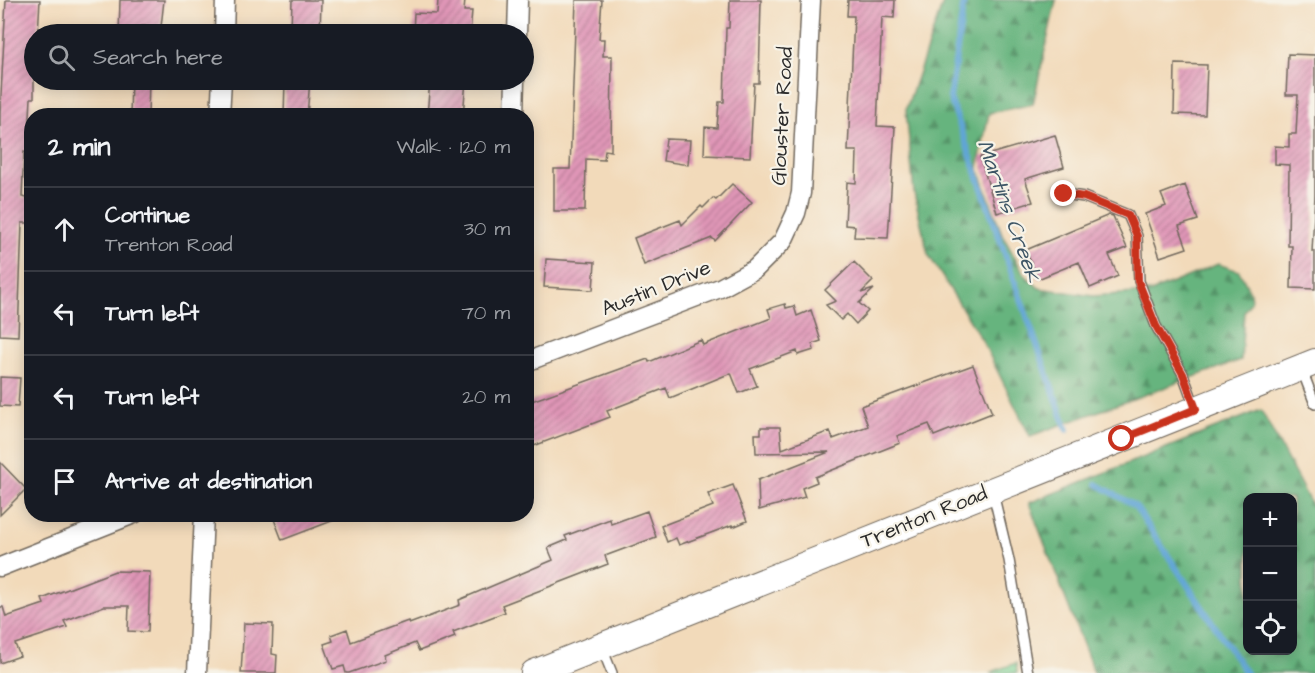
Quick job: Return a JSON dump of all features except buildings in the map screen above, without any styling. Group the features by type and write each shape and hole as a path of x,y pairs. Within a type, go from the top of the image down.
{"main road":[{"name":"Trenton Road","path":"534,673 1308,365"}],"street":[{"path":"224,24 225,0"},
{"path":"517,24 518,0"},
{"name":"Glouster Road","path":"788,233 801,192 811,0"},
{"path":"220,108 221,90"},
{"path":"514,108 515,90"},
{"name":"Austin Drive","path":"534,359 720,288 763,263 788,233"},
{"path":"0,567 114,522"},
{"path":"197,673 204,522"}],"lane":[{"path":"1064,194 1084,197 1128,215 1137,236 1138,281 1156,326 1183,374 1196,409"},
{"path":"1308,365 1315,404"},
{"path":"992,489 1009,560 1028,673"},
{"path":"601,646 612,673"}],"green space":[{"path":"944,0 1056,0 1033,104 989,113 978,167 1002,234 1024,274 1039,288 1093,296 1151,292 1218,264 1239,271 1250,292 1251,302 1244,311 1241,360 1030,436 982,340 928,254 914,193 906,109"},
{"path":"1261,410 1312,506 1315,506 1315,673 1094,673 1029,503"},
{"path":"1016,663 1017,673 989,673"}],"waterway":[{"name":"Martins Creek","path":"964,0 950,98 1067,430"},
{"name":"Martins Creek","path":"1097,484 1135,506 1246,673"}],"route":[{"path":"1064,194 1084,197 1128,215 1137,236 1138,281 1156,326 1183,374 1196,409 1122,439"}]}
